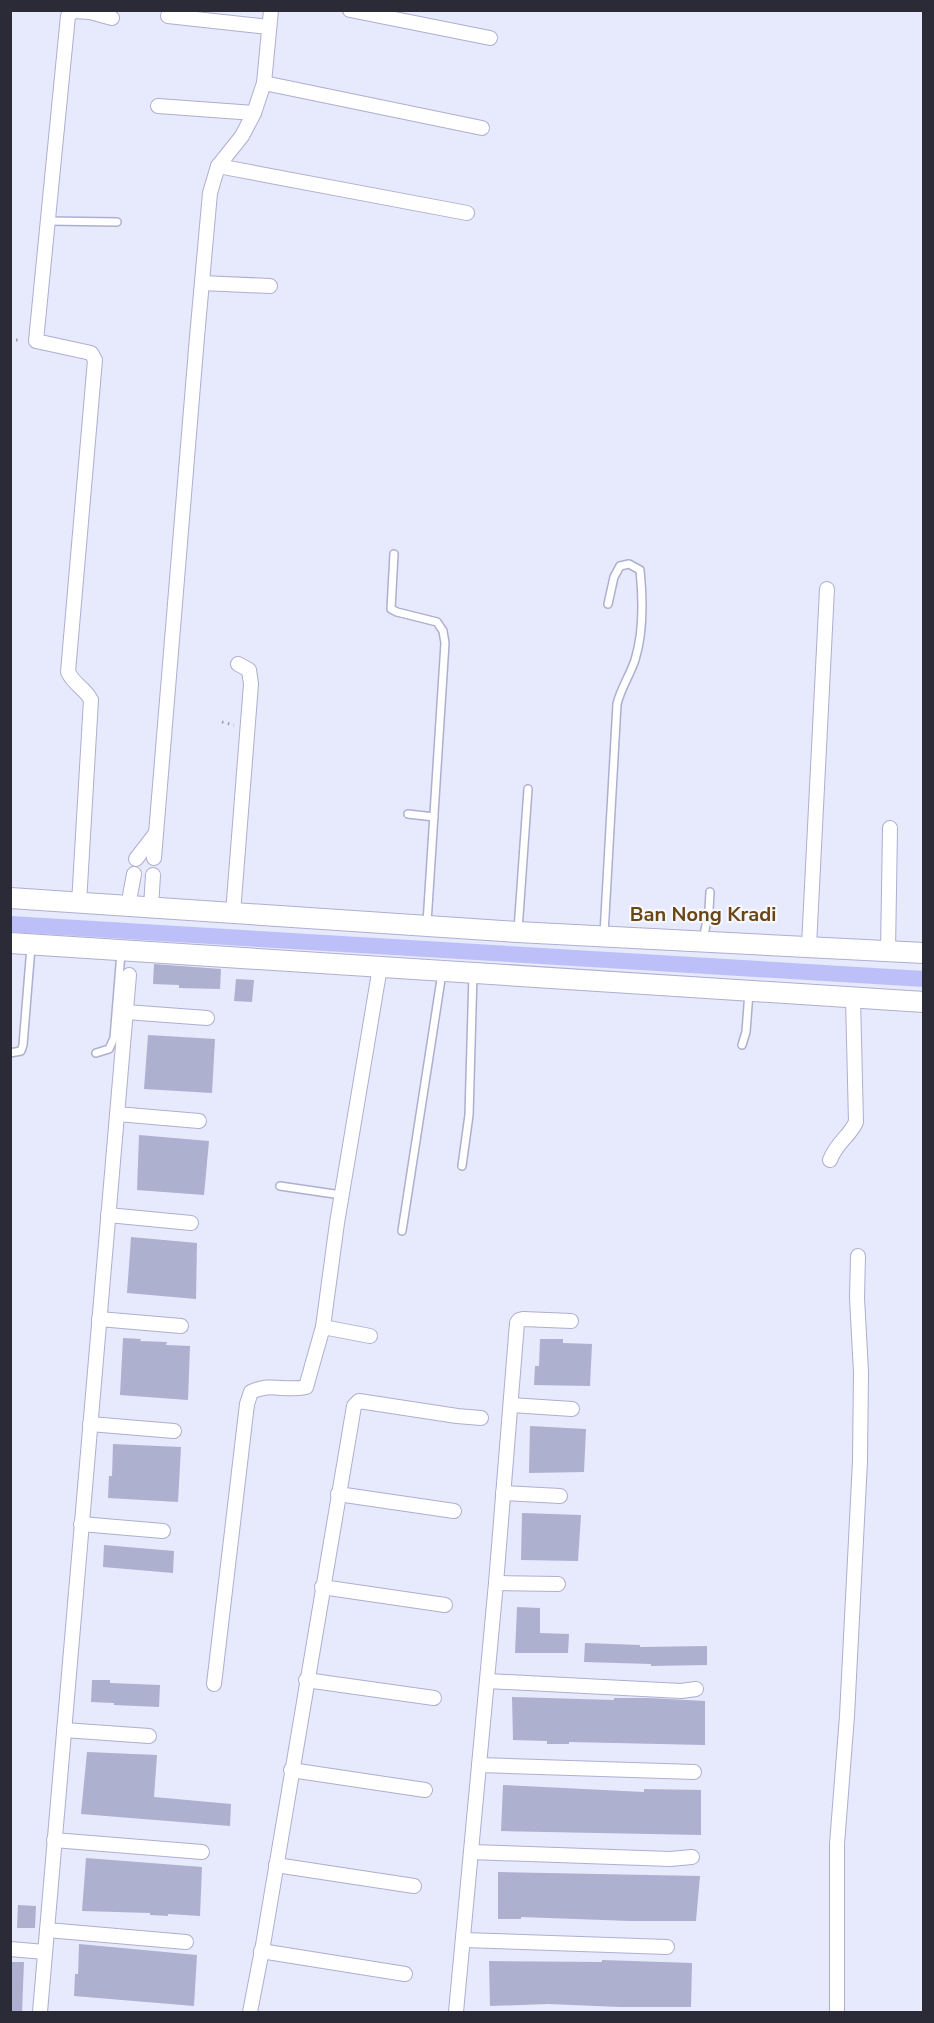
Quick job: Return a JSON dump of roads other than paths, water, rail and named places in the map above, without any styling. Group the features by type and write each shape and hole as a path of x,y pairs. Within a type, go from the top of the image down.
{"street":[{"path":"79,903 91,700 86,690 73,683 68,672 95,360 91,353 36,341 68,16 73,10 112,18"},
{"path":"154,858 210,193 218,166 242,136 254,113 264,83 271,10"},
{"path":"350,10 490,38"},
{"path":"168,16 269,27"},
{"path":"264,83 482,128"},
{"path":"158,106 254,113"},
{"path":"218,166 467,213"},
{"path":"202,283 270,286"},
{"path":"809,946 827,589"},
{"path":"233,913 251,684 249,670 238,664"},
{"path":"888,951 890,828"},
{"path":"136,859 156,833"},
{"path":"128,906 134,874"},
{"path":"151,907 153,875"},
{"path":"10,898 517,932 924,953"},
{"path":"10,943 924,1002"},
{"path":"214,1684 247,1404 251,1392 261,1387 272,1386 293,1390 306,1387 323,1327 341,1194 380,967"},
{"path":"40,2013 129,975"},
{"path":"830,1160 835,1147 856,1122 853,998"},
{"path":"126,1012 207,1018"},
{"path":"117,1114 199,1121"},
{"path":"108,1215 190,1223"},
{"path":"837,2013 837,1844 860,1461 861,1371 857,1298 858,1256"},
{"path":"99,1319 181,1326"},
{"path":"456,2013 519,1320 571,1321"},
{"path":"323,1327 370,1336"},
{"path":"250,2013 338,1494 356,1402 481,1418"},
{"path":"511,1405 572,1409"},
{"path":"90,1424 174,1431"},
{"path":"503,1493 560,1496"},
{"path":"338,1494 454,1510"},
{"path":"81,1524 163,1532"},
{"path":"496,1583 558,1584"},
{"path":"322,1587 445,1605"},
{"path":"306,1680 434,1698"},
{"path":"487,1681 681,1691 696,1689"},
{"path":"64,1730 149,1736"},
{"path":"479,1765 694,1772"},
{"path":"291,1770 425,1790"},
{"path":"54,1840 202,1852"},
{"path":"471,1852 670,1859 692,1857"},
{"path":"276,1864 414,1886"},
{"path":"47,1930 186,1942"},
{"path":"463,1940 667,1947"},
{"path":"10,1949 45,1952"},
{"path":"261,1951 405,1974"}],"lane":[{"path":"49,221 117,222"},
{"path":"394,554 391,609 437,622 443,631 445,643 426,926"},
{"path":"603,936 617,704 621,687 634,660 640,633 642,593 640,570 629,564 620,566 614,578 609,604"},
{"path":"517,932 528,789"},
{"path":"408,814 434,817"},
{"path":"703,940 710,892"},
{"path":"10,1053 21,1051 23,1045 31,944"},
{"path":"96,1053 109,1048 114,1038 122,950"},
{"path":"402,1231 442,972"},
{"path":"462,1166 469,1115 473,973"},
{"path":"741,1045 746,1032 749,991"},
{"path":"280,1186 341,1194"}],"waterway":[{"path":"10,924 924,979"}],"district":[{"name":"Ban Nong Kradi","path":"703,914"}]}
